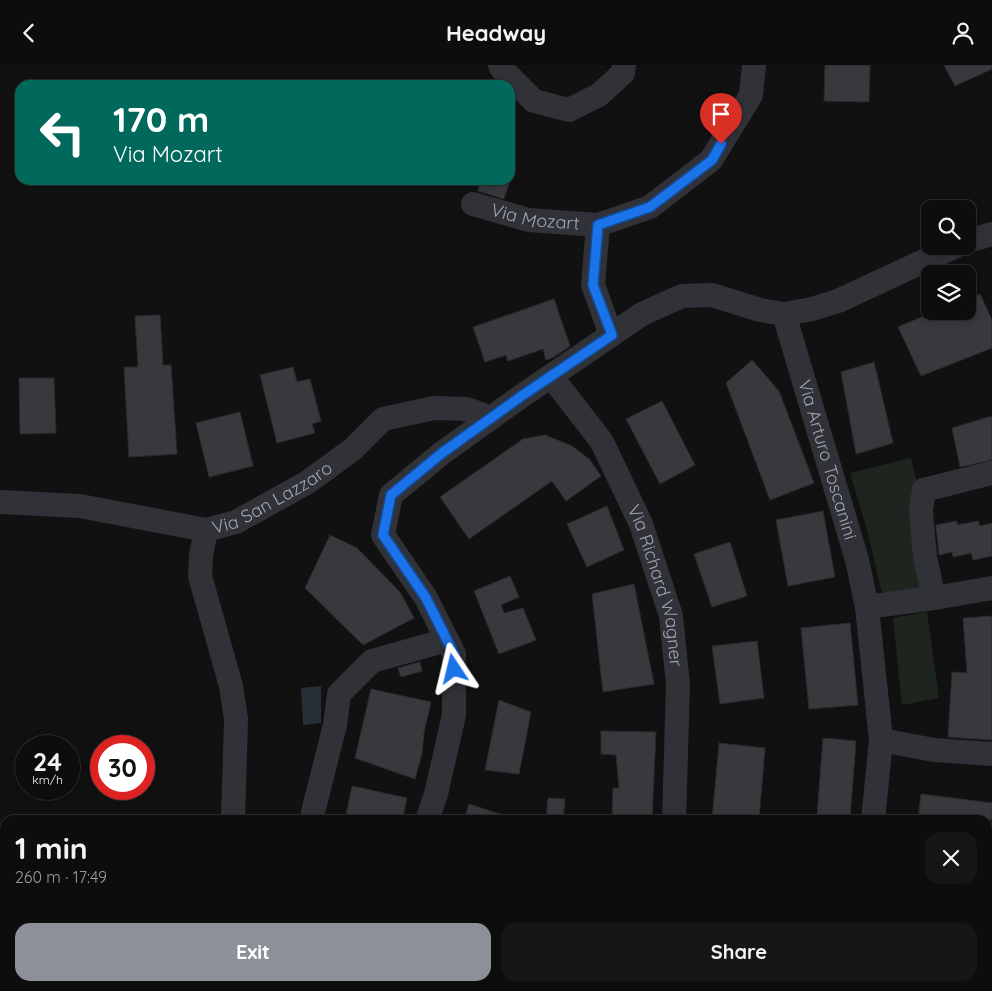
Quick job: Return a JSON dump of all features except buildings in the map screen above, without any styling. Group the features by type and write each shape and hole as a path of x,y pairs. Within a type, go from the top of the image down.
{"street":[{"path":"500,65 513,80"},
{"path":"515,82 534,101 569,110 599,95 623,73 624,65"},
{"name":"Via Mozart","path":"473,204 529,220 598,225 650,207 712,160 751,95 754,65"},
{"name":"Via Mozart","path":"598,225 593,285 612,335"},
{"path":"976,239 992,235"},
{"path":"430,815 454,715 454,654 426,598 383,535 391,495 442,453 642,313 682,296 712,295 760,310 784,314 812,309 838,301 937,255"},
{"name":"Via Arturo Toscanini","path":"784,314 857,560 868,607 881,740 874,815"},
{"name":"Via Richard Wagner","path":"551,376 602,442 641,524 671,616 678,685 674,815"},
{"name":"Via San Lazzaro","path":"233,815 236,719 231,686 200,576 201,555 206,530 236,522 308,482 353,449 383,419 434,408 467,409 491,418"},
{"path":"934,598 925,557 921,510 924,490 992,473"},
{"path":"0,502 80,506 206,530"},
{"path":"868,607 992,588"},
{"path":"313,812 335,725 339,694 372,661 447,640"},
{"path":"881,740 934,750 992,754"}],"shaded area":[{"path":"911,458 917,483 926,577 919,590 882,593 867,530 850,473"},
{"path":"927,612 939,698 902,705 893,618"},
{"path":"321,686 321,723 303,725 301,688"}],"route":[{"path":"454,669 454,654 426,598 383,535 391,495 442,453 612,335 593,285 598,225 650,207 712,160 721,144"}]}
